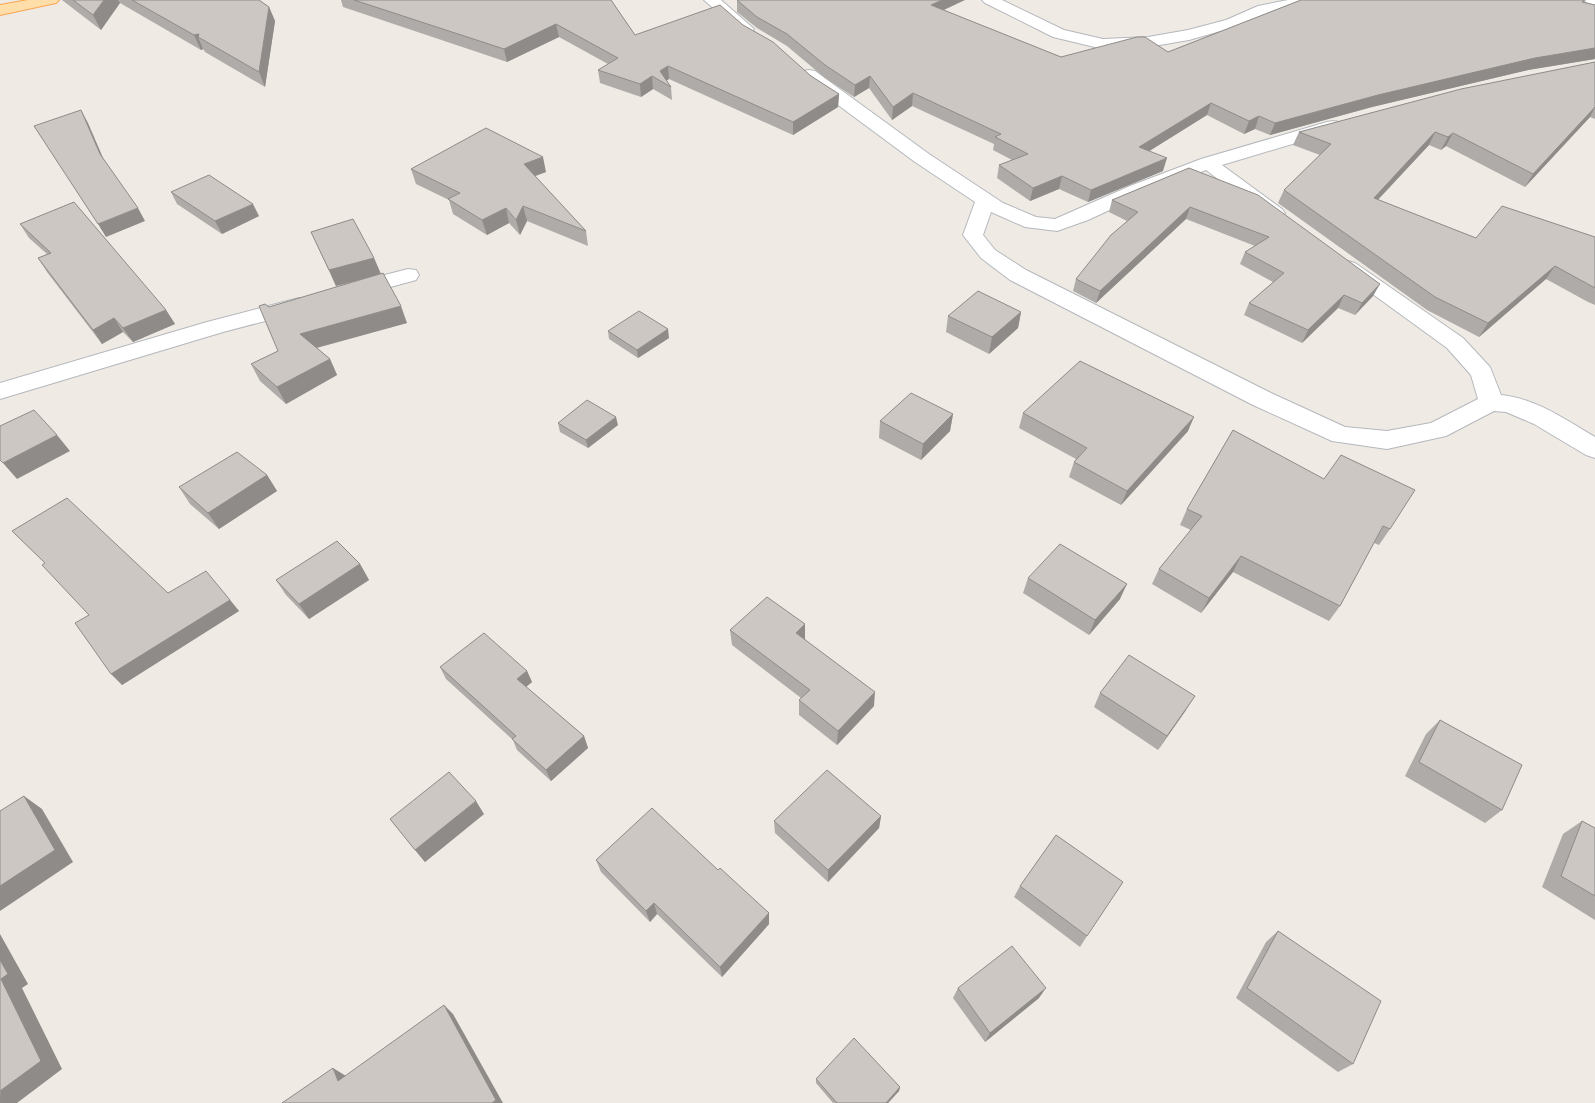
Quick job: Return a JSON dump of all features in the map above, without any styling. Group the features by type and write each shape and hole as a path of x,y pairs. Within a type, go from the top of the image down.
{"main road":[{"path":"0,10 49,0"}],"street":[{"path":"712,0 758,37"},
{"path":"990,0 1059,34 1103,44 1148,42 1189,35 1232,23 1258,11 1310,0"},
{"path":"1578,0 1595,4"},
{"path":"799,67 818,83 985,200 1032,223 1057,225 1137,190 1208,163 1350,121"},
{"path":"1208,163 1293,226"},
{"path":"985,200 973,235 988,254 1018,275 1262,399 1341,435 1387,440 1437,430 1491,402 1510,404 1543,418 1595,449"},
{"path":"1331,254 1455,343 1482,373 1491,402"},
{"path":"0,391 215,327 408,275"}],"building":[{"path":"73,0 104,0 93,15"},
{"path":"132,0 259,0 269,7 259,72 198,37 199,34 194,35"},
{"path":"354,0 611,0 635,35 720,5 743,25 773,42 811,76 839,94 793,122 668,66 660,71 671,87 652,76 640,84 598,70 618,58 556,24 504,49"},
{"path":"737,0 942,0 931,5 1061,57 1137,37 1145,37 1168,52 1301,0 1584,0 1582,2 1595,5 1595,48 1535,58 1378,95 1275,123 1259,116 1249,121 1211,103 1139,147 1167,158 1091,190 1062,176 1033,188 999,165 1028,154 995,137 1001,134 913,93 893,107 870,76 855,85 825,65 787,34 757,17"},
{"path":"1595,62 1595,107 1533,174 1453,133 1448,137 1435,132 1374,198 1476,238 1502,206 1595,237 1595,288 1555,266 1488,323 1435,297 1284,190 1331,144 1299,132 1461,89"},
{"path":"81,110 100,154 138,208 98,224 34,126"},
{"path":"486,128 543,157 524,164 586,231 523,206 516,220 506,208 482,220 448,199 460,193 411,169"},
{"path":"1189,168 1258,195 1380,284 1362,303 1344,295 1308,330 1249,303 1284,273 1245,252 1269,237 1190,207 1100,291 1076,279 1111,235 1138,212 1112,200"},
{"path":"209,175 253,204 215,221 171,192"},
{"path":"74,202 166,310 123,328 114,318 93,330 38,258 51,253 20,224"},
{"path":"353,219 374,258 329,270 311,232"},
{"path":"383,273 401,306 300,334 330,359 277,387 251,364 278,351 259,306 265,304 269,307"},
{"path":"978,291 1021,312 992,337 948,316"},
{"path":"639,311 668,329 637,350 608,331"},
{"path":"1080,361 1194,417 1127,491 1074,462 1087,448 1023,413"},
{"path":"911,393 953,414 923,444 880,421"},
{"path":"587,400 616,417 586,440 558,423"},
{"path":"34,410 57,435 3,463 0,460 0,426"},
{"path":"1233,430 1324,479 1341,455 1415,490 1390,529 1383,526 1340,606 1241,556 1209,598 1159,569 1202,516 1187,509"},
{"path":"237,452 267,475 208,513 179,487"},
{"path":"67,498 168,593 206,571 230,600 111,674 75,623 89,615 42,565 45,563 12,531"},
{"path":"337,541 360,564 299,604 276,580"},
{"path":"1060,544 1127,584 1095,620 1028,578"},
{"path":"767,597 805,624 796,633 875,692 838,731 799,700 810,690 730,630"},
{"path":"484,633 527,671 517,679 584,736 546,770 512,739 516,736 440,667"},
{"path":"1129,655 1195,696 1167,736 1100,693"},
{"path":"1440,720 1522,765 1502,810 1419,762"},
{"path":"827,770 881,816 828,870 774,821"},
{"path":"449,772 476,801 415,850 390,819"},
{"path":"24,796 55,850 0,886 0,811"},
{"path":"652,808 718,870 720,868 769,913 720,967 654,903 646,911 596,860"},
{"path":"1582,821 1595,828 1595,896 1561,876"},
{"path":"1056,835 1123,882 1087,936 1020,886"},
{"path":"1278,931 1381,1001 1353,1064 1247,988"},
{"path":"1012,946 1046,988 990,1033 958,988"},
{"path":"0,960 8,974 1,979 41,1061 0,1091"},
{"path":"444,1005 496,1100 492,1103 282,1103 333,1068 338,1081"},
{"path":"854,1038 900,1087 886,1103 837,1103 816,1079"}]}
